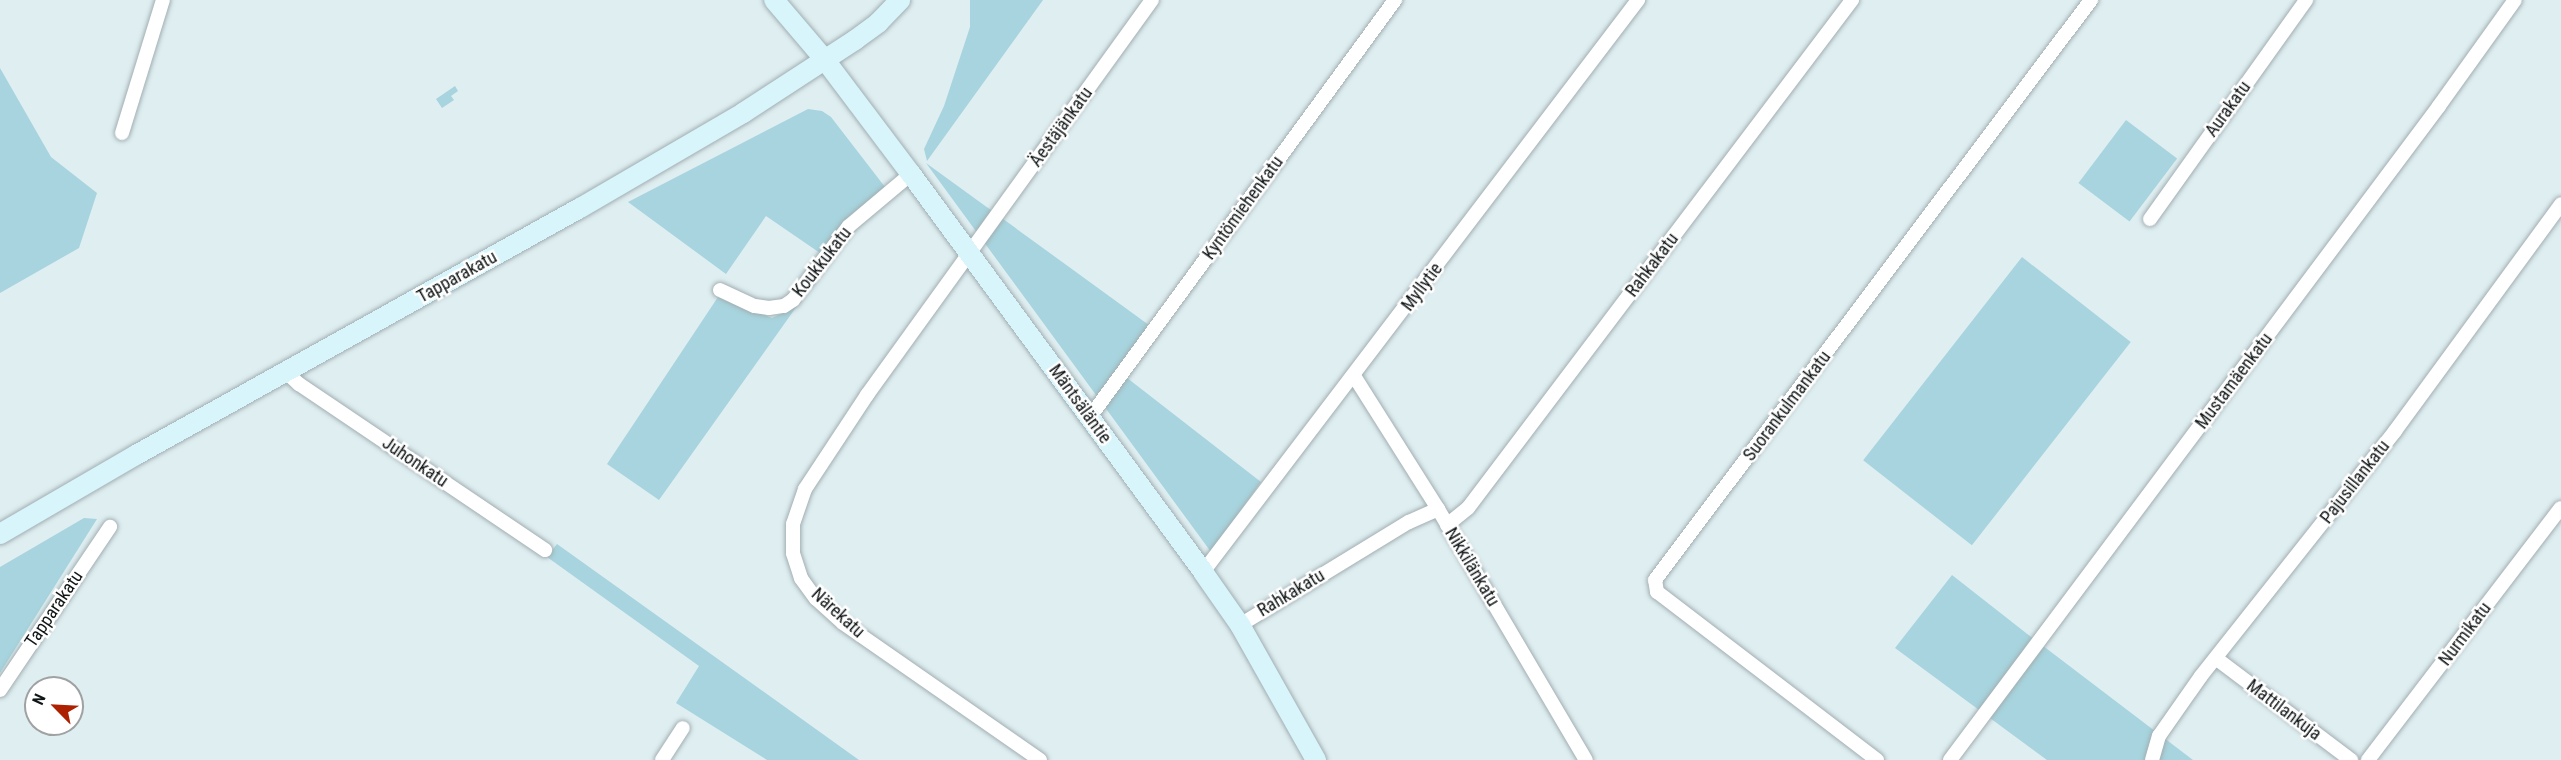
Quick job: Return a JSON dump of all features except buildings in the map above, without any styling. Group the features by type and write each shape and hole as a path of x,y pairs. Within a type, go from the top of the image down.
{"main road":[{"name":"Mäntsäläntie","path":"774,0 825,60 911,174 1203,572 1239,625 1317,760"},
{"name":"Tapparakatu","path":"0,534 580,208 743,113 878,23 900,0"}],"street":[{"path":"122,133 163,0"},
{"name":"Äestäjänkatu","path":"969,254 1152,0"},
{"name":"Kyntömiehenkatu","path":"1090,417 1395,0"},
{"name":"Myllytie","path":"1203,572 1638,0"},
{"name":"Rahkakatu","path":"1447,525 1468,508 1852,0"},
{"name":"Suorankulmankatu","path":"1877,760 1657,592 1655,580 2091,0"},
{"name":"Aurakatu","path":"2150,219 2306,0"},
{"name":"Mustamäenkatu","path":"1950,760 2426,124 2515,0"},
{"name":"Koukkukatu","path":"720,290 755,306 769,308 784,306 793,300 849,226 911,174"},
{"name":"Pajusillankatu","path":"2151,760 2159,736 2395,431 2561,204"},
{"name":"Närekatu","path":"969,254 867,395 804,489 793,524 793,553 801,578 816,599 843,623 1040,760"},
{"name":"Juhonkatu","path":"286,372 309,391 545,550"},
{"name":"Nikkilänkatu","path":"1354,376 1438,509 1586,760"},
{"name":"Nurmikatu","path":"2368,760 2561,508"},
{"name":"Rahkakatu","path":"1239,625 1409,522 1438,509"},
{"name":"Tapparakatu","path":"0,690 110,528"},
{"name":"Mattilankuja","path":"2217,659 2351,760"},
{"path":"662,760 683,729"}],"shaded area":[{"path":"970,0 1043,0 927,161 924,149 944,106 970,27"},
{"path":"0,68 51,157 97,193 79,248 0,293"},
{"path":"455,86 458,91 451,96 454,100 442,108 436,99"},
{"path":"808,109 822,111 831,117 885,187 839,229 820,253 766,216 726,274 628,202"},
{"path":"2126,120 2177,159 2130,222 2078,183"},
{"path":"926,163 1153,328 1122,374 1261,482 1211,552"},
{"path":"2022,257 2131,342 1972,545 1863,460"},
{"path":"718,297 772,318 797,306 659,500 607,464"},
{"path":"84,518 97,519 0,673 0,567"},
{"path":"557,544 859,760 767,760 676,703 699,666 547,557"},
{"path":"1952,575 2193,760 2047,760 1895,648"}]}
